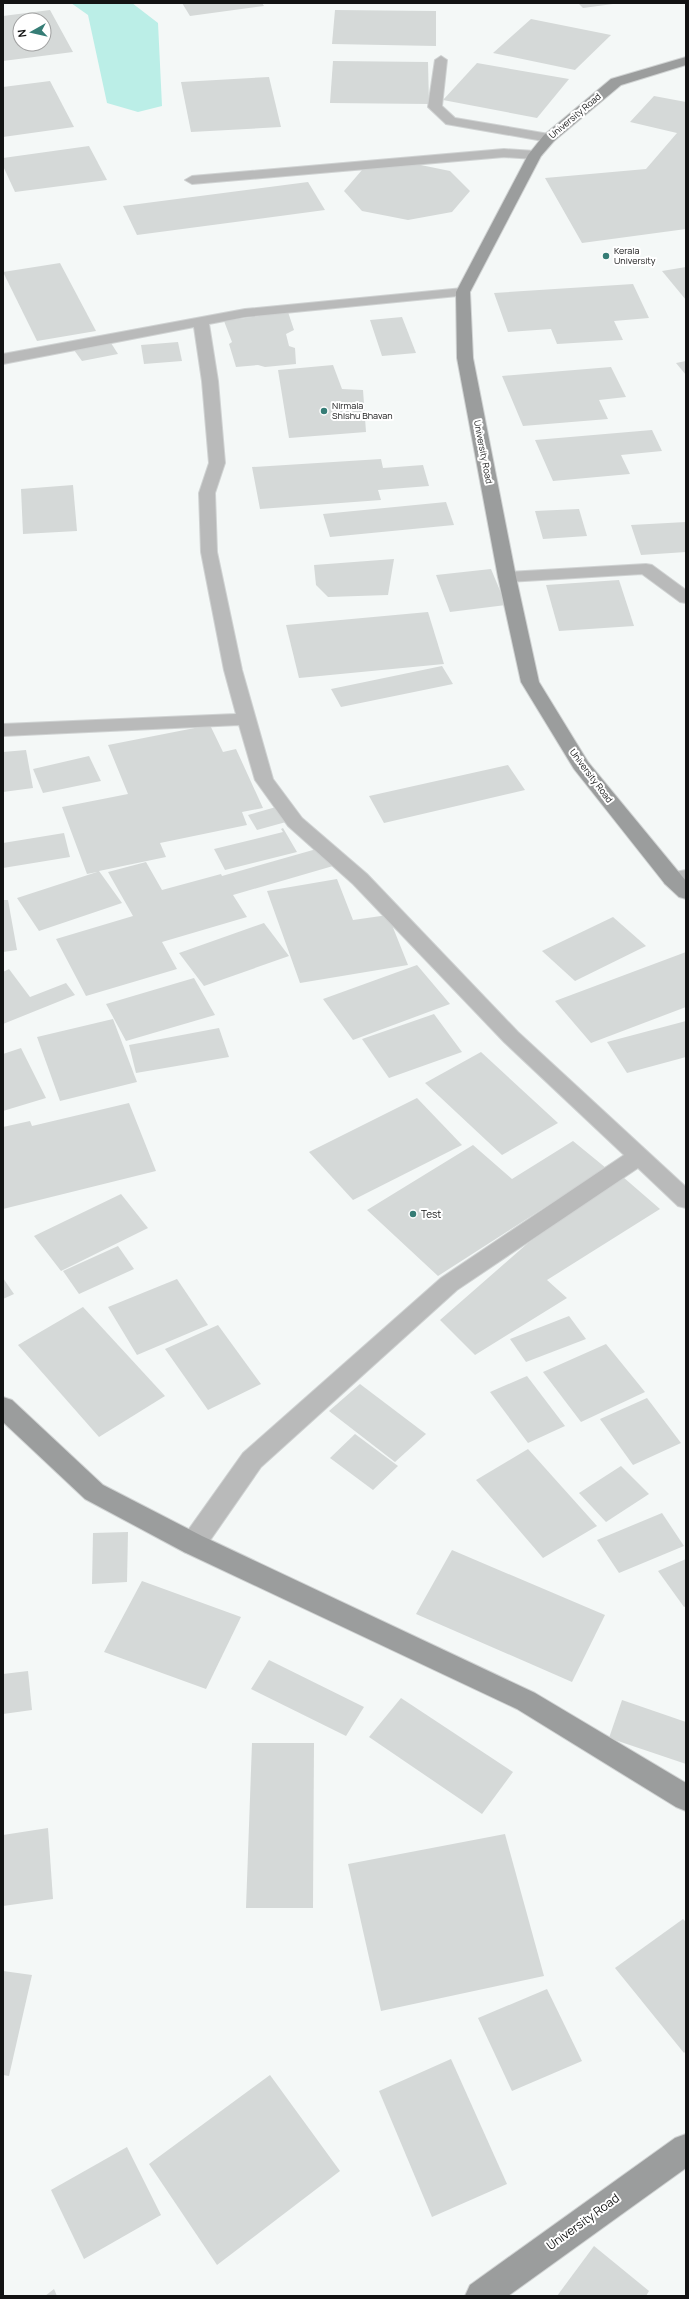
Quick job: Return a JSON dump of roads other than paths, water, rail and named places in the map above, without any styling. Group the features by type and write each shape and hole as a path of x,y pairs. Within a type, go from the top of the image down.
{"street":[{"path":"441,60 435,107 450,121 549,138"},
{"name":"University Road","path":"681,882 581,765 530,682 506,576 465,358 464,292 535,155 549,138 616,82 686,61"},
{"path":"192,180 504,153 535,155"},
{"path":"3,359 245,313 464,292"},
{"path":"201,321 210,381 217,463 208,493 209,552 233,670 264,780 295,822 360,879 511,1037 638,1157 686,1200"},
{"path":"506,576 646,569 686,598"},
{"path":"3,730 172,724 247,718"},
{"path":"193,1544 252,1460 449,1284 638,1157"},
{"path":"3,1407 94,1492 193,1544 526,1701 686,1798"},
{"name":"University Road","path":"481,2296 686,2149"}],"place":[{"name":"Kerala University","path":"606,256"},
{"name":"Nirmala Shishu Bhavan","path":"324,411"},
{"name":"Test","path":"413,1214"}]}
